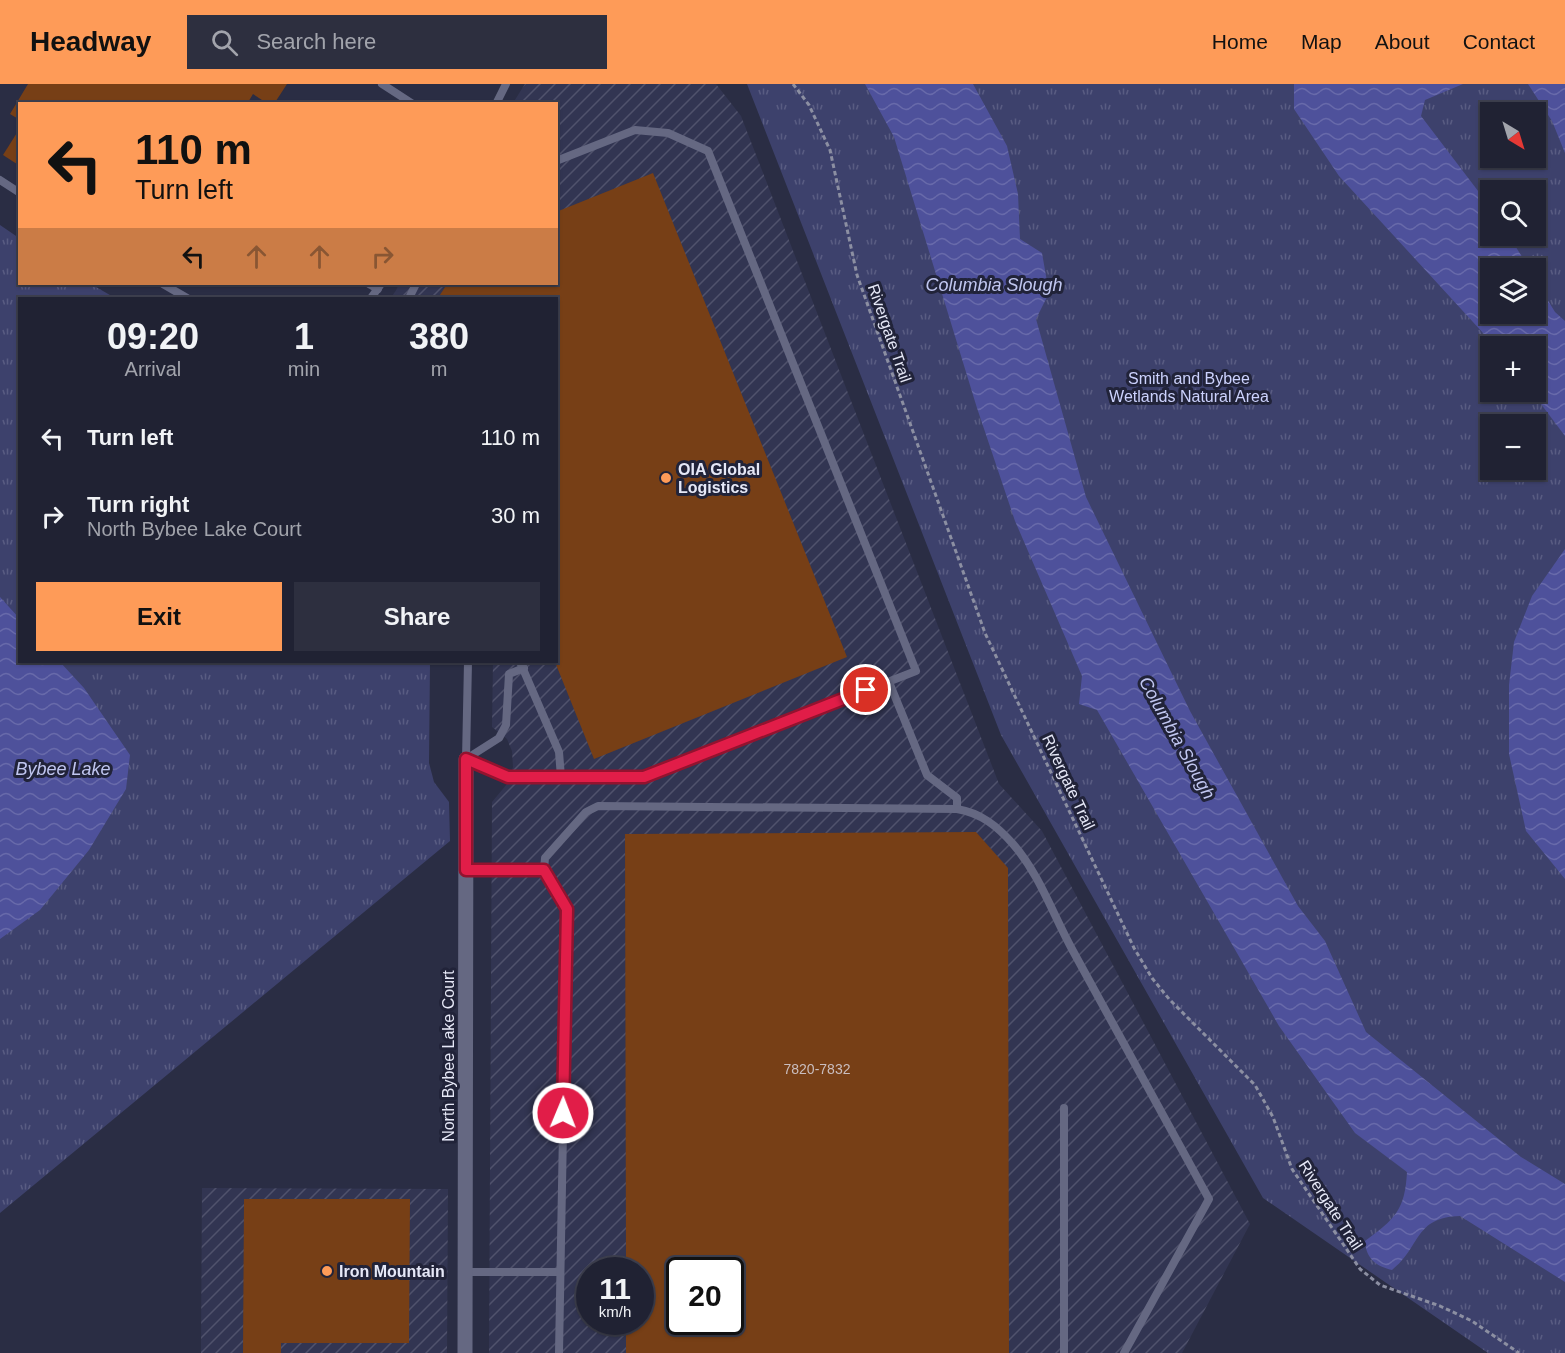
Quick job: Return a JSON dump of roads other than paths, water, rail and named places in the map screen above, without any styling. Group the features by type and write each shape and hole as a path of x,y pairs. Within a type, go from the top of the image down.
{"street":[{"name":"North Bybee Lake Court","path":"465,1353 466,759"}],"lane":[{"path":"382,84 410,102"},
{"path":"496,102 506,84"},
{"path":"466,759 508,777 644,777 916,671 708,151 668,133 635,130 558,160"},
{"path":"0,180 18,192"},
{"path":"165,285 185,297"},
{"path":"177,292 181,285"},
{"path":"466,759 468,663"},
{"path":"466,759 499,738 507,725 509,674 522,665 559,752 561,777"},
{"path":"889,682 927,776 957,798 957,808"},
{"path":"559,1353 567,909 544,870 545,858 558,841 586,812 598,806 957,808 974,812 991,823 1013,844 1038,878 1064,934 1209,1199 1124,1353"},
{"path":"466,870 544,870"},
{"path":"1064,1108 1064,1353"},
{"path":"465,1272 561,1272"}],"water":[{"name":"Columbia Slough","path":"865,84 973,84 1007,146 1018,194 1020,239 1042,253 1049,293 1036,319 1086,497 1190,711 1298,906 1325,941 1366,1032 1521,1157 1565,1184 1565,1282 1460,1216 1445,1218 1426,1227 1392,1270 1376,1264 1367,1252 1365,1241 1391,1220 1401,1205 1407,1172 1355,1133 1279,1026 1097,710 1079,704 1082,676 1015,521 977,408 894,137"},
{"path":"1294,84 1463,84 1425,100 1421,116 1480,194 1480,246 1515,246 1523,258 1480,258 1480,324 1546,324 1546,297 1555,312 1565,321 1565,436 1540,402 1546,402 1546,336 1486,336 1339,176 1294,109"},
{"path":"1528,84 1565,84 1565,153 1546,112 1546,102 1540,102"},
{"path":"1565,549 1565,879 1526,831 1509,754 1509,685 1514,642 1532,596"},
{"name":"Bybee Lake","path":"0,597 18,617 18,663 61,663 84,688 130,755 126,789 89,850 40,910 0,939"}],"place":[{"name":"OIA Global Logistics","path":"666,478"},
{"name":"Iron Mountain","path":"327,1271"}],"park label":[{"name":"Smith and Bybee Wetlands Natural Area","path":"1189,387"}]}
